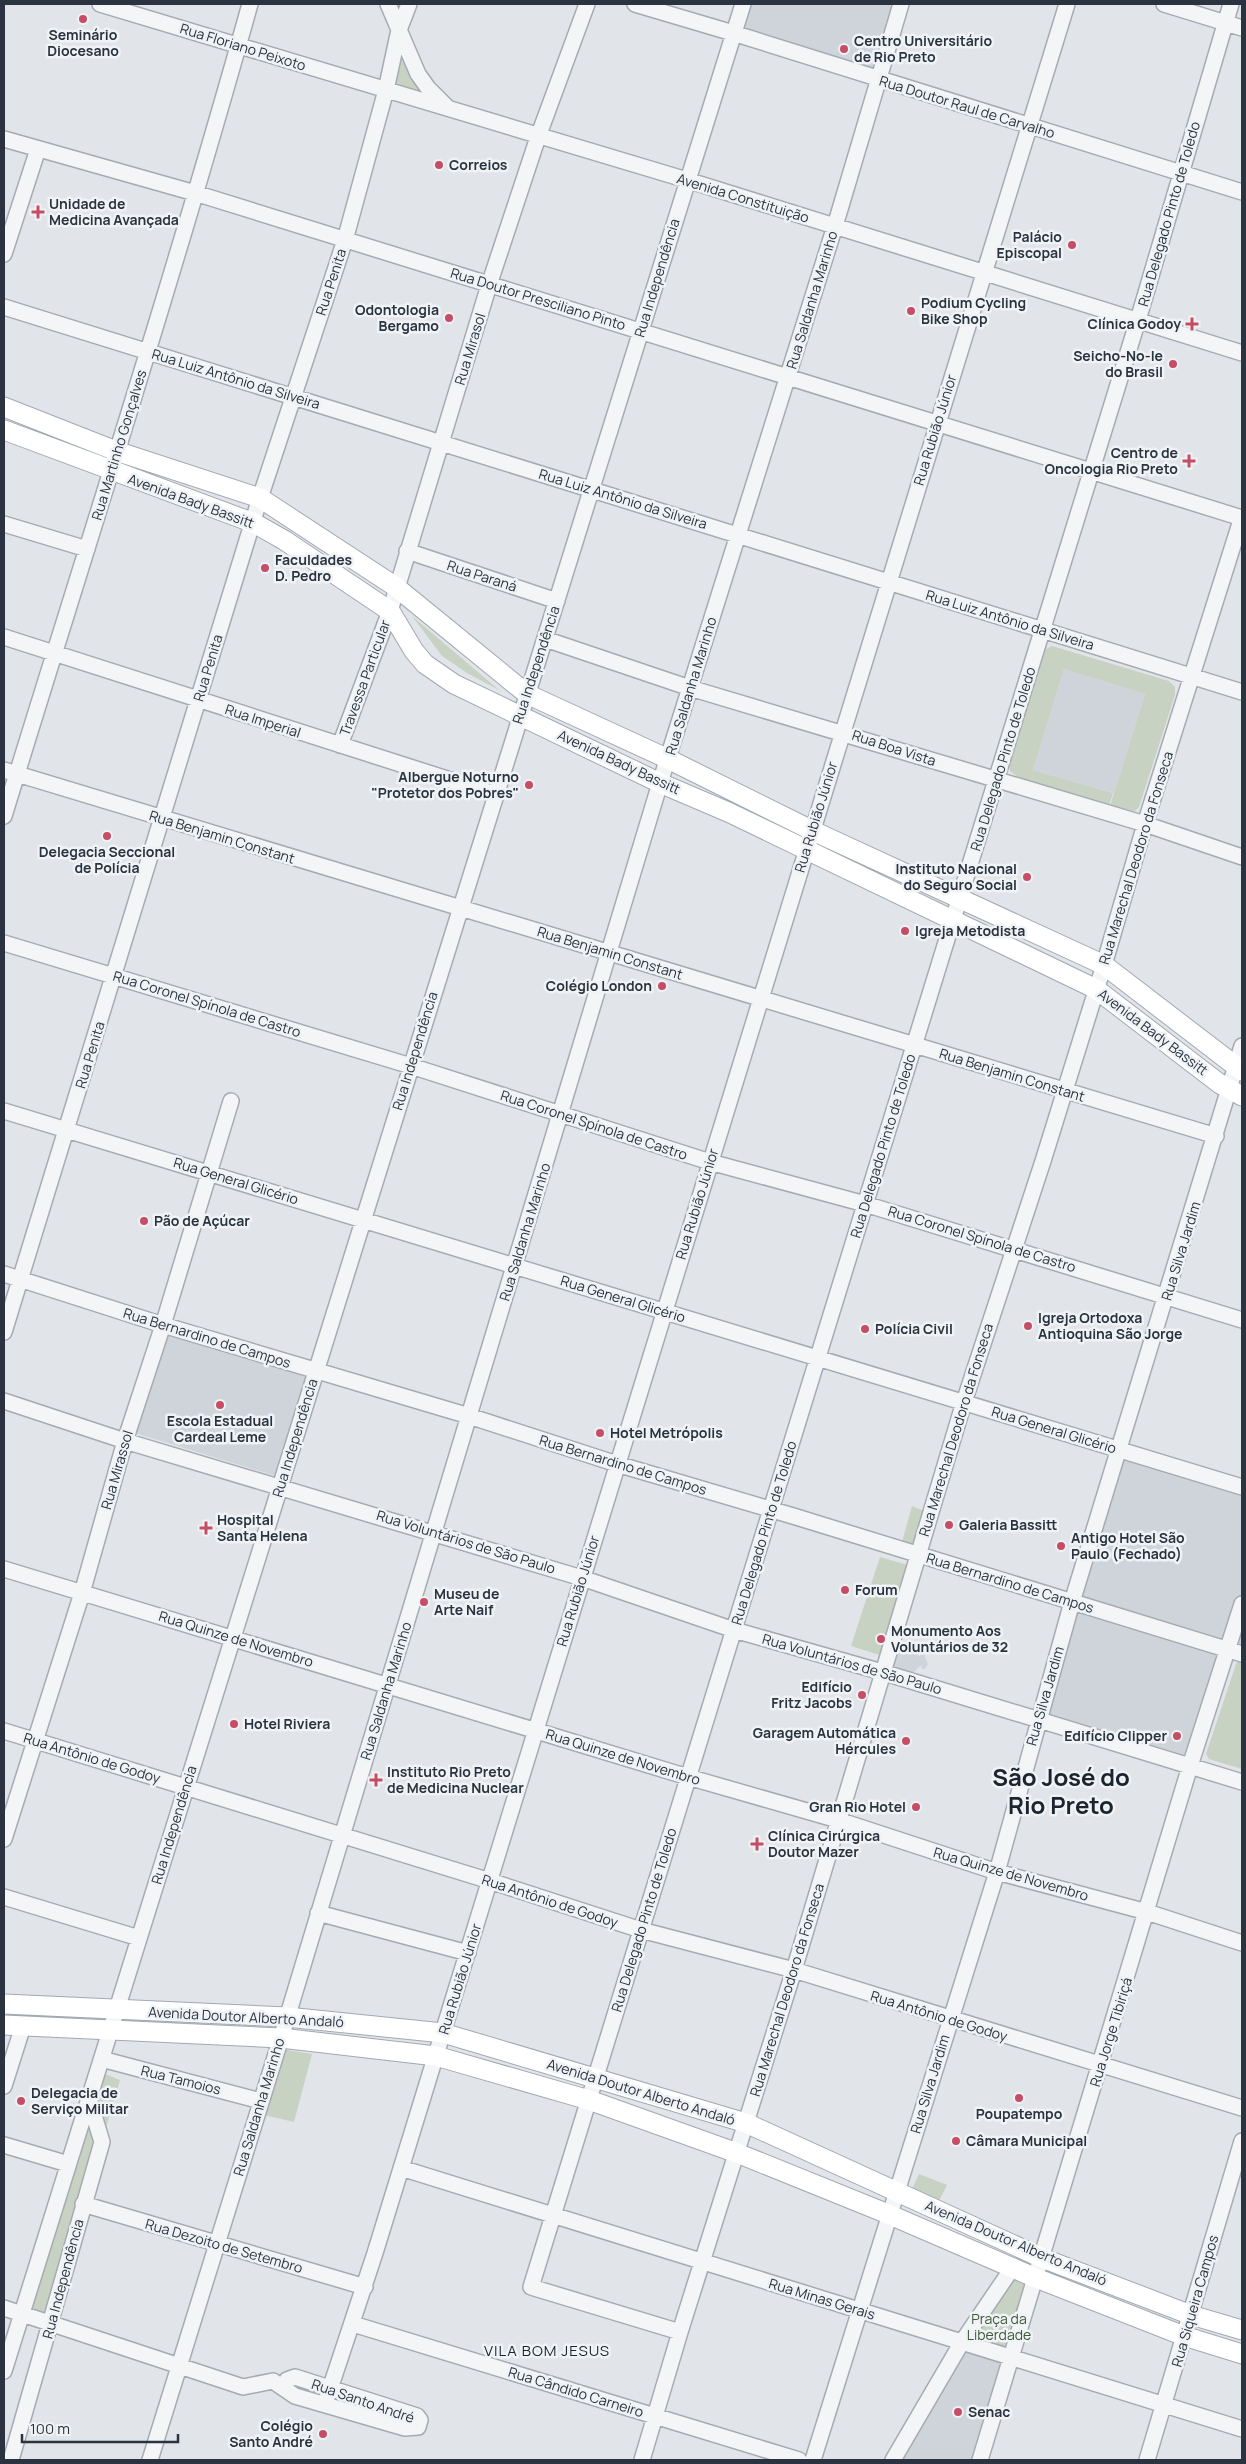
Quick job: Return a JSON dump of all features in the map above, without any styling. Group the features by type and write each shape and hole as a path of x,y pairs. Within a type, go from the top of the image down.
{"main road":[{"name":"Avenida Bady Bassitt","path":"4,407 116,450 260,498 396,587 527,694 668,759 812,830 1104,965 1239,1070"},
{"name":"Avenida Bady Bassitt","path":"4,430 109,471 254,523 284,540 390,611 414,651 425,664 454,684 1096,989 1236,1093"},
{"name":"Avenida Doutor Alberto Andaló","path":"4,2004 287,2017 443,2033 746,2123 1042,2258 1191,2315 1242,2330"},
{"name":"Avenida Doutor Alberto Andaló","path":"4,2025 281,2038 436,2056 589,2100 738,2154 888,2214 1036,2278 1184,2336 1242,2354"}],"street":[{"name":"Rua Floriano Peixoto","path":"100,4 386,90"},
{"name":"Rua Martinho Gonçalves","path":"4,816 10,772 55,655 109,471 149,352 250,4"},
{"path":"388,4 418,74 428,88 450,109"},
{"name":"Rua Penita","path":"4,1332 254,523 260,498 345,240 386,90 399,30 409,4"},
{"name":"Rua Mirasol","path":"390,611 490,284 538,136 586,4"},
{"name":"Rua Doutor Raul de Carvalho","path":"635,4 733,32 1029,127 1242,192"},
{"name":"Rua Independência","path":"4,2371 494,794 557,602 590,489 742,4"},
{"name":"Rua Saldanha Marinho","path":"150,2460 281,2038 660,783 835,226 901,4"},
{"name":"Rua Rubião Júnior","path":"328,2397 365,2287 1067,4"},
{"path":"1164,4 1242,28"},
{"name":"Rua Delegado Pinto de Toledo","path":"680,2332 531,2287 997,780 1138,320 1224,22 1231,4"},
{"name":"Avenida Constituição","path":"386,90 687,180 1242,353"},
{"name":"Rua Doutor Presciliano Pinto","path":"4,139 195,193 1242,518"},
{"path":"4,254 38,149"},
{"name":"Rua Luiz Antônio da Silveira","path":"4,306 1242,692"},
{"name":"Rua Marechal Deodoro da Fonseca","path":"642,2460 657,2417 680,2332 738,2154 794,1970 964,1402 1104,965 1144,824 1242,518"},
{"path":"4,524 87,549"},
{"name":"Rua Paraná","path":"407,551 557,602"},
{"name":"Travessa Particular","path":"340,745 390,611"},
{"name":"Rua Imperial","path":"4,637 55,655 494,794"},
{"name":"Rua Boa Vista","path":"545,639 690,688 1144,824 1242,857"},
{"name":"Rua Benjamin Constant","path":"10,772 1216,1136"},
{"name":"Rua Coronel Spínola de Castro","path":"4,943 411,1066 710,1162 866,1204 1242,1320"},
{"name":"Rua Silva Jardim","path":"813,2460 888,2214 997,1872 1072,1602 1118,1450 1216,1136 1236,1093 1242,1046"},
{"name":"Rua Mirassol","path":"4,1839 34,1739 82,1593 125,1441 164,1325 231,1102"},
{"name":"Rua General Glicério","path":"4,1111 1242,1487"},
{"name":"Rua Bernardino de Campos","path":"4,1274 164,1325 469,1416 617,1464 771,1509 1235,1651"},
{"name":"Rua Voluntários de São Paulo","path":"4,1401 125,1441 434,1532 582,1578 734,1630 882,1672 1242,1782"},
{"name":"Rua Quinze de Novembro","path":"4,1569 388,1684 688,1777 838,1820 997,1872 1147,1912 1242,1943"},
{"name":"Rua Jorge Tibiriçá","path":"980,2460 1190,1766 1235,1651 1242,1604"},
{"name":"Rua Antônio de Godoy","path":"4,1731 490,1881 641,1930 794,1970 950,2020 1242,2108"},
{"path":"4,1897 139,1938"},
{"path":"318,1913 468,1953"},
{"path":"4,2086 23,2026"},
{"name":"Rua Tamoios","path":"102,2057 109,2061 261,2101"},
{"name":"Rua Independência","path":"11,2460 102,2142 89,2099"},
{"name":"Rua Siqueira Campos","path":"1147,2460 1165,2405 1242,2141"},
{"path":"4,2146 68,2164"},
{"name":"Rua Minas Gerais","path":"401,2168 1242,2429"},
{"name":"Rua Dezoito de Setembro","path":"83,2204 365,2287"},
{"path":"892,2460 962,2342 1013,2268"},
{"name":"Rua Santo André","path":"4,2308 52,2322 243,2387 273,2381 296,2396 328,2397 377,2412"},
{"name":"Rua Cândido Carneiro","path":"353,2324 800,2460"}],"shaded area":[{"name":"Centro Universitário de Rio Preto","path":"750,4 894,4 873,71 742,27"},
{"path":"1064,669 1145,694 1114,793 1033,770"},
{"name":"Escola Estadual Cardeal Leme","path":"166,1335 306,1377 276,1476 135,1433"},
{"path":"1120,1454 1242,1490 1242,1649 1224,1643 1188,1765 1039,1720"},
{"path":"908,1648 913,1649 919,1656 924,1654 928,1664 925,1669 921,1669 922,1666 920,1666 911,1675 895,1672 893,1660 895,1653"},
{"name":"Senac","path":"962,2349 1008,2363 977,2460 894,2460"}],"green space":[{"path":"402,60 426,97 395,86"},
{"path":"412,616 499,690 467,673 442,656"},
{"path":"1052,646 1169,681 1175,687 1175,695 1139,807 1135,811 1110,806 1145,694 1064,669 1033,770 1113,793 1109,806 1019,778 1010,771 1009,762 1044,650"},
{"path":"912,1506 924,1511 915,1546 902,1542"},
{"path":"880,1557 911,1566 883,1656 851,1646"},
{"path":"1242,1658 1242,1769 1209,1759 1206,1754 1236,1664"},
{"path":"281,2049 312,2054 294,2122 260,2114"},
{"path":"102,2073 120,2080 103,2138 94,2102"},
{"path":"89,2107 99,2141 49,2320 25,2315"},
{"path":"919,2174 947,2185 939,2201 912,2189"},
{"name":"Praça da Liberdade","path":"1013,2277 1031,2284 1009,2352 969,2340"}],"place":[{"name":"Seminário Diocesano","path":"83,19"},
{"name":"Centro Universitário de Rio Preto","path":"844,49"},
{"name":"Correios","path":"439,165"},
{"name":"Unidade de Medicina Avançada","path":"38,212"},
{"name":"Palácio Episcopal","path":"1072,245"},
{"name":"Podium Cycling Bike Shop","path":"911,311"},
{"name":"Odontologia Bergamo","path":"449,318"},
{"name":"Clínica Godoy","path":"1192,324"},
{"name":"Seicho-No-Ie do Brasil","path":"1173,364"},
{"name":"Centro de Oncologia Rio Preto","path":"1189,461"},
{"name":"Faculdades D. Pedro","path":"265,568"},
{"name":"Albergue Noturno \"Protetor dos Pobres\"","path":"529,785"},
{"name":"Delegacia Seccional de Polícia","path":"107,836"},
{"name":"Instituto Nacional do Seguro Social","path":"1027,877"},
{"name":"Igreja Metodista","path":"905,931"},
{"name":"Colégio London","path":"662,986"},
{"name":"Pão de Açúcar","path":"144,1221"},
{"name":"Igreja Ortodoxa Antioquina São Jorge","path":"1028,1326"},
{"name":"Polícia Civil","path":"865,1329"},
{"name":"Escola Estadual Cardeal Leme","path":"220,1405"},
{"name":"Hotel Metrópolis","path":"600,1433"},
{"name":"Galeria Bassitt","path":"949,1525"},
{"name":"Hospital Santa Helena","path":"206,1528"},
{"name":"Antigo Hotel São Paulo (Fechado)","path":"1061,1546"},
{"name":"Forum","path":"845,1590"},
{"name":"Museu de Arte Naif","path":"424,1602"},
{"name":"Monumento Aos Voluntários de 32","path":"881,1639"},
{"name":"Edifício Fritz Jacobs","path":"862,1695"},
{"name":"Hotel Riviera","path":"234,1724"},
{"name":"Edifício Clipper","path":"1177,1736"},
{"name":"Garagem Automática Hércules","path":"906,1741"},
{"name":"Instituto Rio Preto de Medicina Nuclear","path":"376,1780"},
{"name":"Gran Rio Hotel","path":"916,1807"},
{"name":"Clínica Cirúrgica Doutor Mazer","path":"757,1844"},
{"name":"Poupatempo","path":"1019,2098"},
{"name":"Delegacia de Serviço Militar","path":"21,2101"},
{"name":"Câmara Municipal","path":"956,2141"},
{"name":"Senac","path":"958,2412"},
{"name":"Colégio Santo André","path":"323,2434"}],"district":[{"name":"São José do Rio Preto","path":"1061,1792"},
{"name":"VILA BOM JESUS","path":"547,2351"}]}
